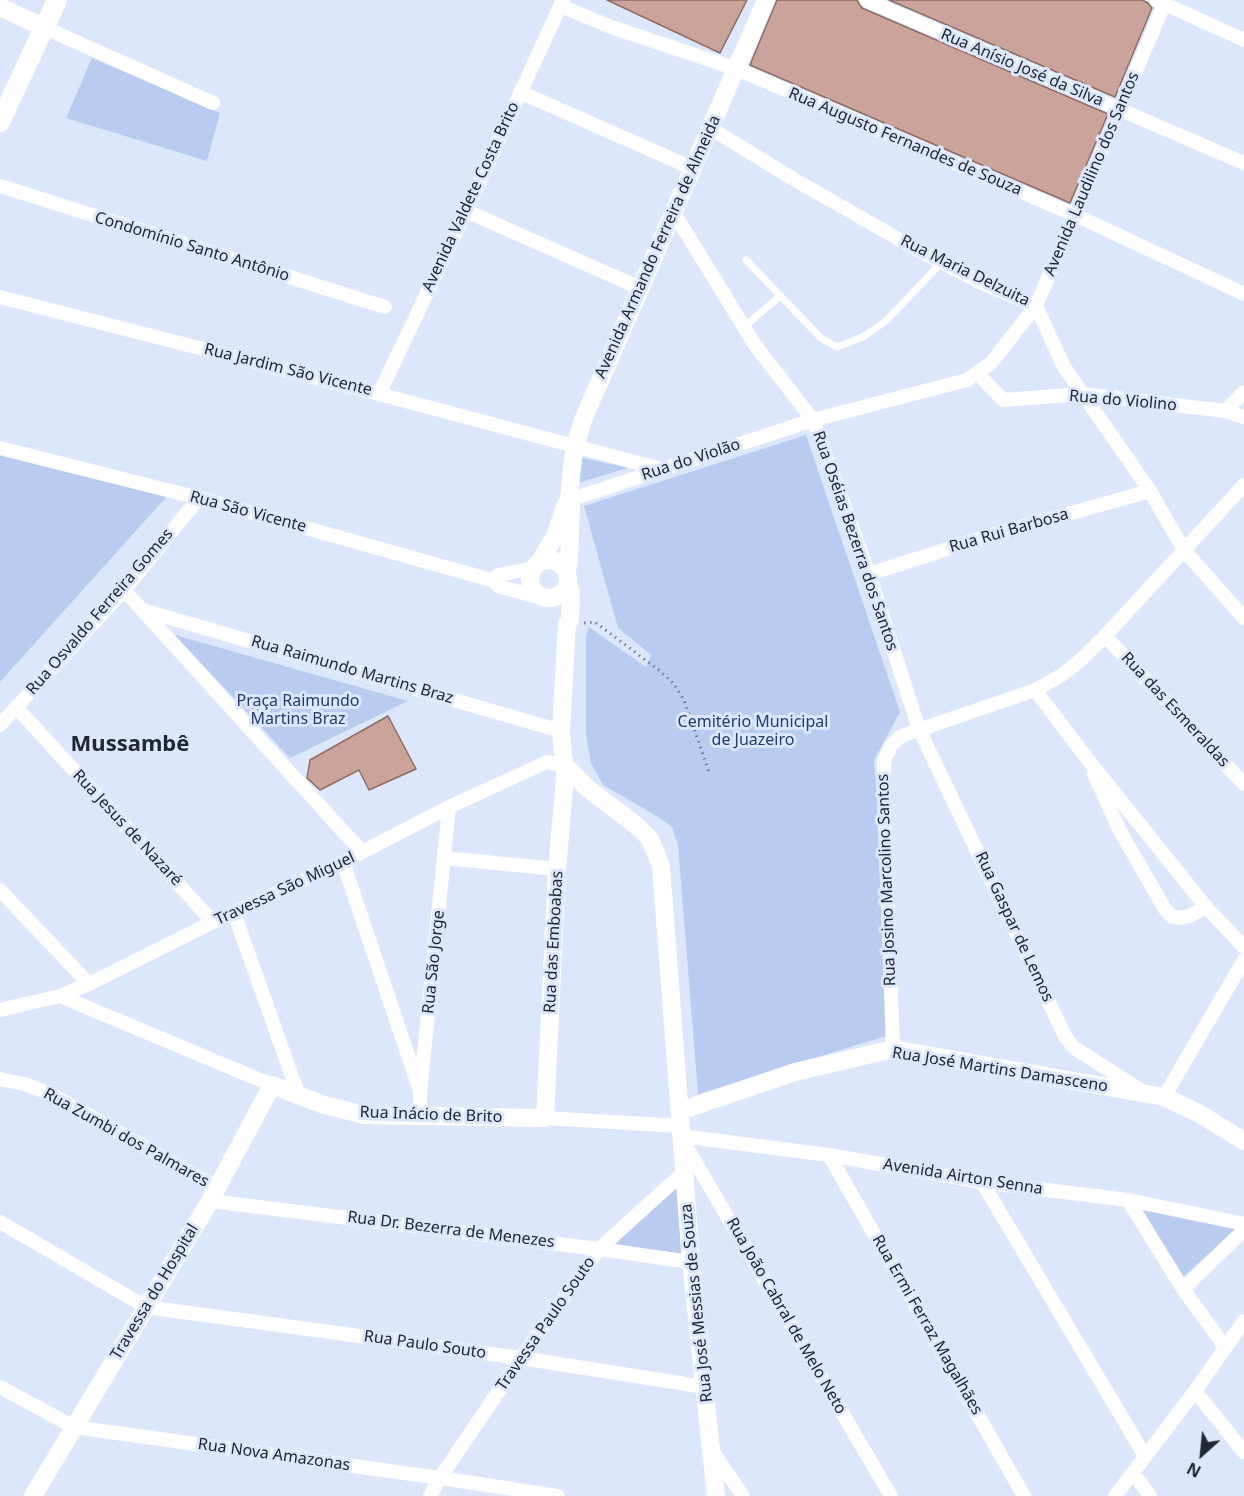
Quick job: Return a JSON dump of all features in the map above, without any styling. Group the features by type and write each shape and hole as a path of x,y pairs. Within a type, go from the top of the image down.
{"main road":[{"path":"0,122 57,0"}],"street":[{"name":"Avenida Armando Ferreira de Almeida","path":"569,500 575,446 583,420 766,0"},
{"name":"Rua Anísio José da Silva","path":"866,0 1244,163"},
{"path":"1162,1 1244,40"},
{"name":"Avenida Laudilino dos Santos","path":"813,420 967,380 991,363 1036,306 1120,110 1162,1"},
{"name":"Rua Augusto Fernandes de Souza","path":"562,3 611,27 737,69 1075,215 1244,294"},
{"name":"Avenida Valdete Costa Brito","path":"379,394 562,3"},
{"path":"0,7 213,104"},
{"path":"520,92 692,168"},
{"name":"Rua Maria Delzuita","path":"710,128 831,201 942,262 980,282 1036,306 1064,367 1150,491 1184,550 1244,618"},
{"name":"Condomínio Santo Antônio","path":"0,186 385,307"},
{"path":"466,211 640,288"},
{"name":"Rua Oséias Bezerra dos Santos","path":"674,213 754,345 813,420 869,574 919,729"},
{"name":"Rua Jardim São Vicente","path":"0,297 661,469"},
{"name":"Rua do Violino","path":"977,373 1003,400 1083,394 1225,411 1244,417"},
{"path":"1225,411 1244,392"},
{"name":"Rua do Violão","path":"569,500 813,420"},
{"name":"Rua São Vicente","path":"0,448 199,498 495,581 498,586 534,596 544,596"},
{"name":"Rua Josino Marcolino Santos","path":"893,1050 884,761 891,746 901,736 1035,690 1062,675 1106,636 1244,485"},
{"name":"Rua Rui Barbosa","path":"869,574 985,537 1150,491"},
{"name":"Rua Osvaldo Ferreira Gomes","path":"0,725 124,590 199,498"},
{"path":"495,581 498,575 536,565 551,560 563,566 571,592 570,620 567,624 561,621 544,596 536,592 530,580 536,565 550,546 569,500"},
{"path":"544,596 560,594 567,577 570,550 571,503 569,500"},
{"path":"124,590 362,852"},
{"name":"Rua Raimundo Martins Braz","path":"142,610 561,731"},
{"name":"Rua das Emboabas","path":"545,1118 557,869 566,766 561,731 567,624"},
{"name":"Rua das Esmeraldas","path":"1106,636 1244,784"},
{"path":"1035,690 1206,907 1244,947"},
{"name":"Rua Jesus de Nazaré","path":"16,707 213,922"},
{"name":"Rua Gaspar de Lemos","path":"919,729 1069,1042 1073,1047 1155,1095"},
{"path":"1089,761 1120,831 1170,916 1178,918 1189,916 1206,907"},
{"name":"Travessa São Miguel","path":"0,1010 60,996 89,984 213,922 342,862 449,807 547,762 566,766"},
{"name":"Rua José Messias de Souza","path":"566,766 587,788 637,826 650,839 661,866 691,1262 716,1496"},
{"name":"Rua São Jorge","path":"420,1117 420,1092 449,807"},
{"path":"444,858 557,869"},
{"path":"342,862 420,1092"},
{"path":"0,890 89,984"},
{"path":"234,913 299,1096"},
{"path":"1155,1095 1244,960"},
{"name":"Rua Inácio de Brito","path":"60,996 299,1096 365,1115 545,1118 680,1124"},
{"name":"Rua José Martins Damasceno","path":"680,1124 795,1072 893,1050 1155,1095 1200,1114 1244,1142"},
{"name":"Rua Zumbi dos Palmares","path":"0,1079 25,1084 53,1095 213,1194"},
{"name":"Travessa do Hospital","path":"33,1496 213,1194 272,1085"},
{"name":"Avenida Airton Senna","path":"680,1124 829,1155 982,1182 1128,1200 1244,1224"},
{"name":"Rua João Cabral de Melo Neto","path":"680,1124 891,1496"},
{"name":"Rua Ermi Ferraz Magalhães","path":"829,1155 1024,1496"},
{"name":"Travessa Paulo Souto","path":"430,1496 521,1358 599,1248 684,1172"},
{"path":"982,1182 1145,1456"},
{"name":"Rua Dr. Bezerra de Menezes","path":"213,1194 691,1262"},
{"path":"1128,1200 1183,1290 1225,1347"},
{"path":"0,1222 146,1307"},
{"path":"1183,1290 1244,1230"},
{"name":"Rua Paulo Souto","path":"146,1307 521,1358 705,1387"},
{"path":"1115,1496 1195,1391 1244,1321"},
{"name":"Rua Nova Amazonas","path":"0,1387 74,1427 558,1496"},
{"path":"1195,1391 1244,1452"},
{"path":"712,1452 743,1496"},
{"path":"1133,1473 1150,1496"}],"lane":[{"path":"746,260 821,338 834,346 843,346 863,337 886,321 942,262"},
{"path":"744,327 780,296"}],"path":[{"path":"567,624 595,622 674,684 684,700 709,772"}],"green space":[{"path":"92,58 220,113 207,161 66,118"},
{"name":"Cemitério Municipal de Juazeiro","path":"806,435 900,712 874,760 896,1033 698,1094 678,845 672,827 603,785 591,763 586,735 586,636 589,627 646,667 651,655 618,628 584,506"},
{"path":"0,451 169,494 0,682"},
{"path":"579,457 628,468 578,483"},
{"name":"Praça Raimundo Martins Braz","path":"175,635 408,701 290,758"},
{"path":"684,1172 691,1262 599,1249"},
{"path":"1135,1203 1237,1228 1183,1277"}],"building":[{"path":"607,0 747,0 720,53"},
{"path":"777,0 857,0 862,8 1108,114 1070,203 750,65"},
{"path":"889,0 1142,0 1152,8 1115,97"},
{"path":"388,716 416,769 369,790 359,770 320,790 307,778 310,760"}],"district":[{"name":"Mussambê","path":"130,745"}]}
